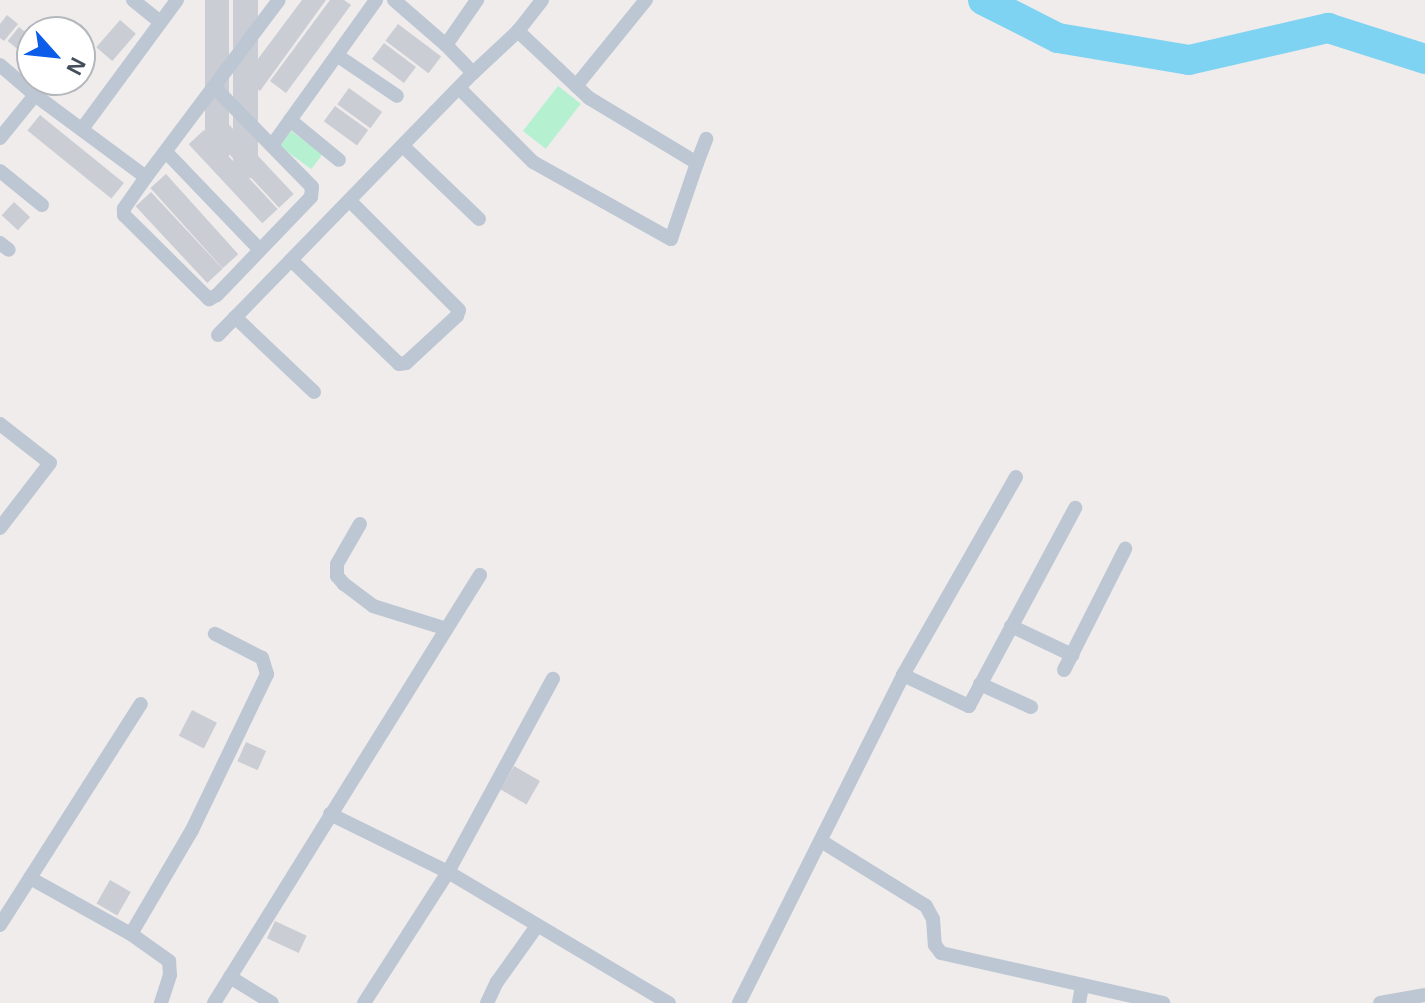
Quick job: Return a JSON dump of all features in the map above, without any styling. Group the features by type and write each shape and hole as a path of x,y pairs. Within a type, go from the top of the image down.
{"street":[{"path":"133,0 160,22"},
{"path":"82,129 177,0"},
{"path":"215,88 312,187 311,197 217,295 209,299 124,215 124,209 279,0"},
{"path":"273,144 376,0"},
{"path":"394,0 473,73"},
{"path":"446,45 477,0"},
{"path":"218,335 473,73 518,31 542,0"},
{"path":"576,86 646,0"},
{"path":"518,31 589,98 697,163"},
{"path":"338,56 397,96"},
{"path":"0,65 16,79"},
{"path":"460,89 533,162 671,239 706,139"},
{"path":"0,138 34,96"},
{"path":"36,96 146,177"},
{"path":"290,120 339,160"},
{"path":"404,147 479,219"},
{"path":"167,153 260,250"},
{"path":"0,171 42,205"},
{"path":"291,260 399,364 406,363 457,316 459,310 350,201"},
{"path":"235,317 314,392"},
{"path":"0,424 50,463 0,528"},
{"path":"739,1003 903,675 1016,477"},
{"path":"903,675 969,706 1075,508"},
{"path":"360,524 337,564 337,576 373,606 447,629"},
{"path":"1064,670 1125,549"},
{"path":"214,1003 480,575"},
{"path":"1011,626 1072,655"},
{"path":"131,934 192,830 267,674 262,658 215,634"},
{"path":"364,1003 448,872 553,679"},
{"path":"980,684 1031,707"},
{"path":"0,925 141,704"},
{"path":"330,814 448,872 669,1003"},
{"path":"821,841 926,906 933,919 935,945 941,953 1163,1003"},
{"path":"30,878 131,934 169,961 170,975 161,1003"},
{"path":"487,1003 497,982 537,926"},
{"path":"230,977 272,1003"},
{"path":"1079,1003 1082,986"},
{"path":"1380,1003 1425,995"}],"green space":[{"path":"558,86 581,104 546,149 523,131"},
{"path":"291,131 323,154 311,169 280,146"}],"building":[{"path":"205,0 229,0 229,161 205,161"},
{"path":"233,0 258,0 258,178 233,178"},
{"path":"302,0 326,0 260,91 243,79"},
{"path":"330,0 344,0 351,5 286,93 270,81"},
{"path":"7,15 16,22 4,41 0,38 0,24"},
{"path":"120,20 136,34 112,61 96,47"},
{"path":"398,24 441,56 428,73 385,41"},
{"path":"16,31 16,48 8,41"},
{"path":"384,43 416,67 404,83 372,59"},
{"path":"349,88 382,112 370,128 337,104"},
{"path":"335,106 368,130 357,145 324,121"},
{"path":"40,115 124,183 111,199 27,131"},
{"path":"220,115 294,194 279,208 205,129"},
{"path":"204,130 278,209 262,223 189,144"},
{"path":"166,174 238,254 223,268 150,188"},
{"path":"151,192 223,269 207,283 136,206"},
{"path":"14,202 30,217 18,230 2,215"},
{"path":"192,710 217,723 204,749 179,736"},
{"path":"246,742 266,751 258,770 237,761"},
{"path":"514,766 540,781 526,804 500,789"},
{"path":"110,880 131,892 117,915 96,903"},
{"path":"275,921 307,936 299,953 267,938"}],"waterway":[{"path":"983,0 1058,38 1189,60 1328,28 1425,59"}]}
